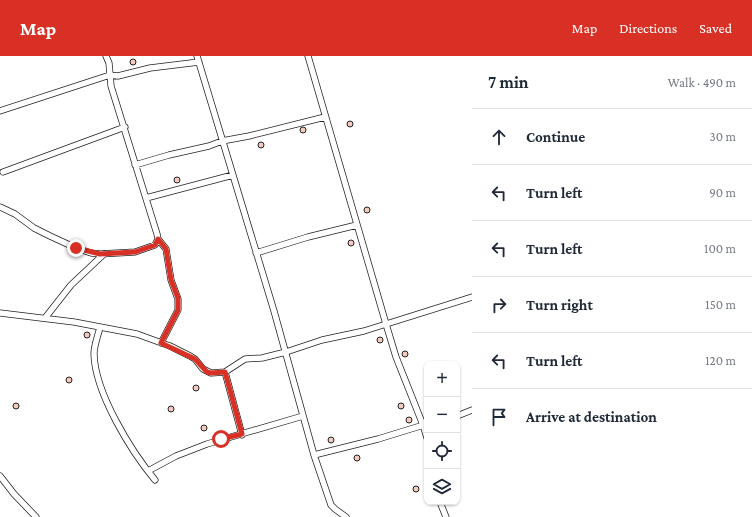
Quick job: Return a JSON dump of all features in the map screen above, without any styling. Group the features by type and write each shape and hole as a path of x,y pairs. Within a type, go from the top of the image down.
{"street":[{"path":"106,56 111,86 125,127 158,239 166,249 171,280 178,298 178,310 161,343"},
{"path":"308,56 396,357 424,423"},
{"path":"0,110 110,75 118,76 198,59 286,352 314,455 330,503 335,509 346,517"},
{"path":"135,165 169,155 209,146 222,141 325,117"},
{"path":"3,172 125,127"},
{"path":"146,198 233,175"},
{"path":"0,207 15,214 34,228 76,248 91,253 100,254 135,252 155,245 158,239"},
{"path":"256,253 357,224"},
{"path":"45,318 71,285 105,253"},
{"path":"0,313 45,318 137,334 161,343 195,359 207,372 211,373 225,372 245,359 262,358 322,340 364,331 472,297"},
{"path":"100,327 94,355 102,390 121,430 142,464 155,480"},
{"path":"225,372 242,434"},
{"path":"460,415 472,410"},
{"path":"148,471 176,456 207,444 303,416"},
{"path":"314,455 378,439 424,425"},
{"path":"0,476 14,494 36,517"},
{"path":"441,505 446,517"}],"building":[{"path":"133,59 136,62 133,65 130,62"},
{"path":"350,121 353,124 350,127 347,124"},
{"path":"303,127 306,130 303,133 300,130"},
{"path":"261,142 264,145 261,148 258,145"},
{"path":"177,177 180,180 177,183 174,180"},
{"path":"367,207 370,210 367,213 364,210"},
{"path":"351,240 354,243 351,246 348,243"},
{"path":"87,332 90,335 87,338 84,335"},
{"path":"380,337 383,340 380,343 377,340"},
{"path":"405,351 408,354 405,357 402,354"},
{"path":"69,377 72,380 69,383 66,380"},
{"path":"196,385 199,388 196,391 193,388"},
{"path":"16,403 19,406 16,409 13,406"},
{"path":"401,403 404,406 401,409 398,406"},
{"path":"171,406 174,409 171,412 168,409"},
{"path":"409,417 412,420 409,423 406,420"},
{"path":"204,425 207,428 204,431 201,428"},
{"path":"331,437 334,440 331,443 328,440"},
{"path":"357,455 360,458 357,461 354,458"},
{"path":"416,486 419,489 416,492 413,489"}],"route":[{"path":"76,248 91,253 100,254 126,253 146,249 155,245 158,239 166,249 171,280 178,298 178,310 161,343 195,359 207,372 225,372 242,434 221,439"}]}
